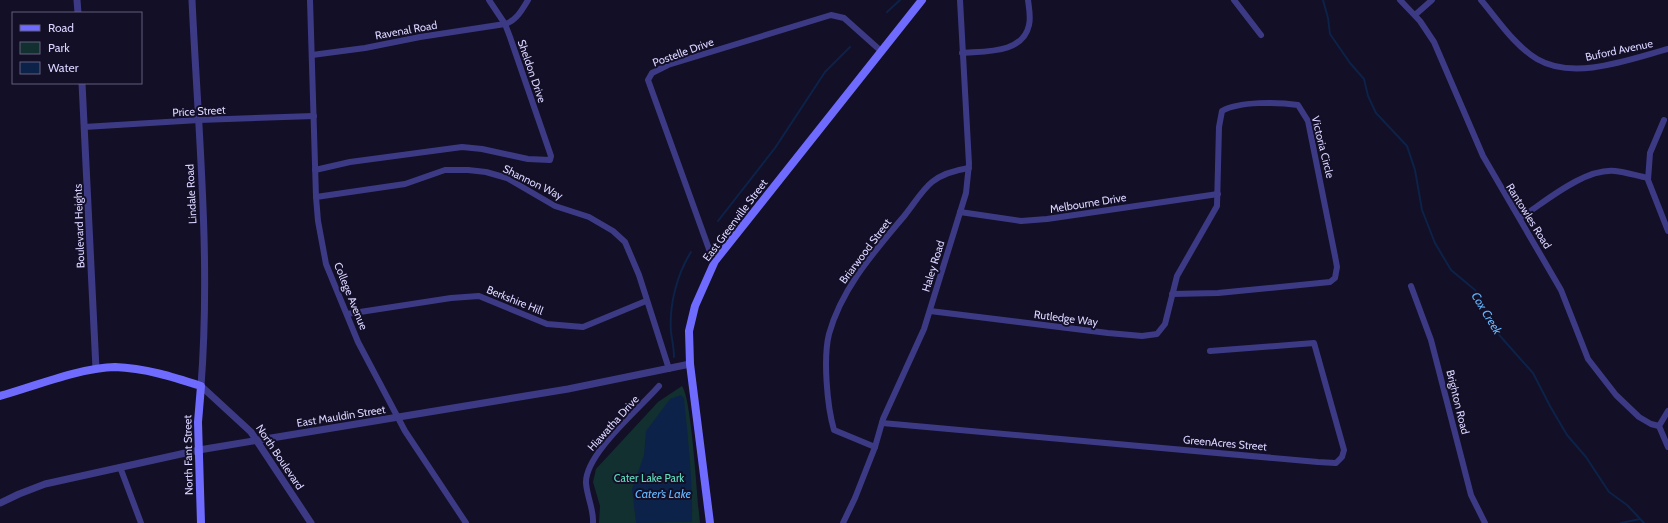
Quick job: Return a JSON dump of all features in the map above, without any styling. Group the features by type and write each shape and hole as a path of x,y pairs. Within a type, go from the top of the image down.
{"main road":[{"name":"East Greenville Street","path":"710,523 690,364 689,331 695,306 714,263 922,0"},
{"name":"North Boulevard","path":"0,396 96,369 115,367 159,372 201,386"},
{"name":"North Fant Street","path":"201,386 198,412 201,523"}],"street":[{"path":"77,0 78,12"},
{"name":"Lindale Road","path":"192,0 199,120 206,304 201,386"},
{"name":"College Avenue","path":"310,0 316,197 318,221 326,264 358,342 404,431 466,523"},
{"name":"Sheldon Drive","path":"489,0 505,24 551,156"},
{"path":"505,24 510,22 518,15 528,0"},
{"name":"Haley Road","path":"843,523 855,498 875,447 882,423 924,329 966,193 969,168 960,0"},
{"path":"962,52 1012,47 1020,42 1026,34 1030,24 1028,0"},
{"path":"1234,0 1261,35"},
{"name":"Rantowles Road","path":"1400,0 1415,15 1434,42 1483,156 1504,196 1520,218 1561,290 1588,359 1616,395 1639,417 1651,424 1659,426"},
{"path":"1415,15 1432,0"},
{"name":"Buford Avenue","path":"1481,0 1512,38 1538,59 1560,68 1601,66 1668,49"},
{"name":"Postelle Drive","path":"714,263 650,87 648,80 652,73 668,65 831,15 844,18 881,51"},
{"name":"Ravenal Road","path":"312,54 365,48 420,37 505,24"},
{"name":"Boulevard Heights","path":"82,84 96,369"},
{"name":"Victoria Circle","path":"1272,104 1298,105 1308,121 1316,155 1337,267 1335,278 1330,282 1218,293 1172,294 1177,276 1217,206 1219,127 1222,110 1230,106 1272,104"},
{"name":"Price Street","path":"84,127 199,120 314,116"},
{"path":"1664,120 1650,153 1648,178 1668,231"},
{"name":"Shannon Way","path":"315,170 350,162 444,148 482,149 546,161 550,160 551,156"},
{"name":"Briarwood Street","path":"875,447 834,430 830,416 826,352 829,334 841,300 863,266 931,182 954,170 969,168"},
{"name":"Shannon Way","path":"316,197 405,184 445,170 486,172 507,178 556,206 589,217 613,231 625,242 639,275 646,301 669,369"},
{"path":"1520,218 1582,178 1596,173 1614,171 1648,178"},
{"name":"Melbourne Drive","path":"960,212 1021,221 1047,219 1218,194"},
{"name":"Brighton Road","path":"1411,286 1431,340 1471,495 1485,523"},
{"name":"Rutledge Way","path":"930,311 1142,336 1157,334 1165,324 1172,294"},
{"name":"Berkshire Hill","path":"347,314 451,298 478,296 547,324 583,327 646,301"},
{"name":"GreenAcres Street","path":"882,423 1318,462 1336,463 1342,456 1344,450 1314,343 1210,350"},
{"name":"East Mauldin Street","path":"0,503 45,484 199,450 568,389 690,364"},
{"name":"North Boulevard","path":"201,386 251,432 311,523"},
{"name":"Hiawatha Drive","path":"593,523 586,483 587,474 592,462 606,443 659,386"},
{"path":"1668,410 1659,426 1668,447"},
{"path":"120,467 141,523"}],"green space":[{"name":"Cater Lake Park","path":"682,386 686,395 689,410 700,523 599,523 600,506 593,482 596,469 658,402"}],"water":[{"name":"Cater’s Lake","path":"681,395 684,398 689,445 692,491 692,522 636,523 632,489 644,455 646,431 670,399"}],"waterway":[{"path":"887,12 900,0"},
{"name":"Cox Creek","path":"1323,0 1328,18 1330,34 1350,63 1364,79 1368,96 1376,113 1407,146 1415,170 1422,210 1435,243 1451,270 1475,290 1500,336 1533,373 1567,435 1586,457 1609,492 1627,505 1644,523"},
{"path":"718,221 775,148 825,72 850,47"},
{"path":"674,357 671,332 671,311 678,280 691,252"},
{"path":"1621,523 1640,519"}]}
